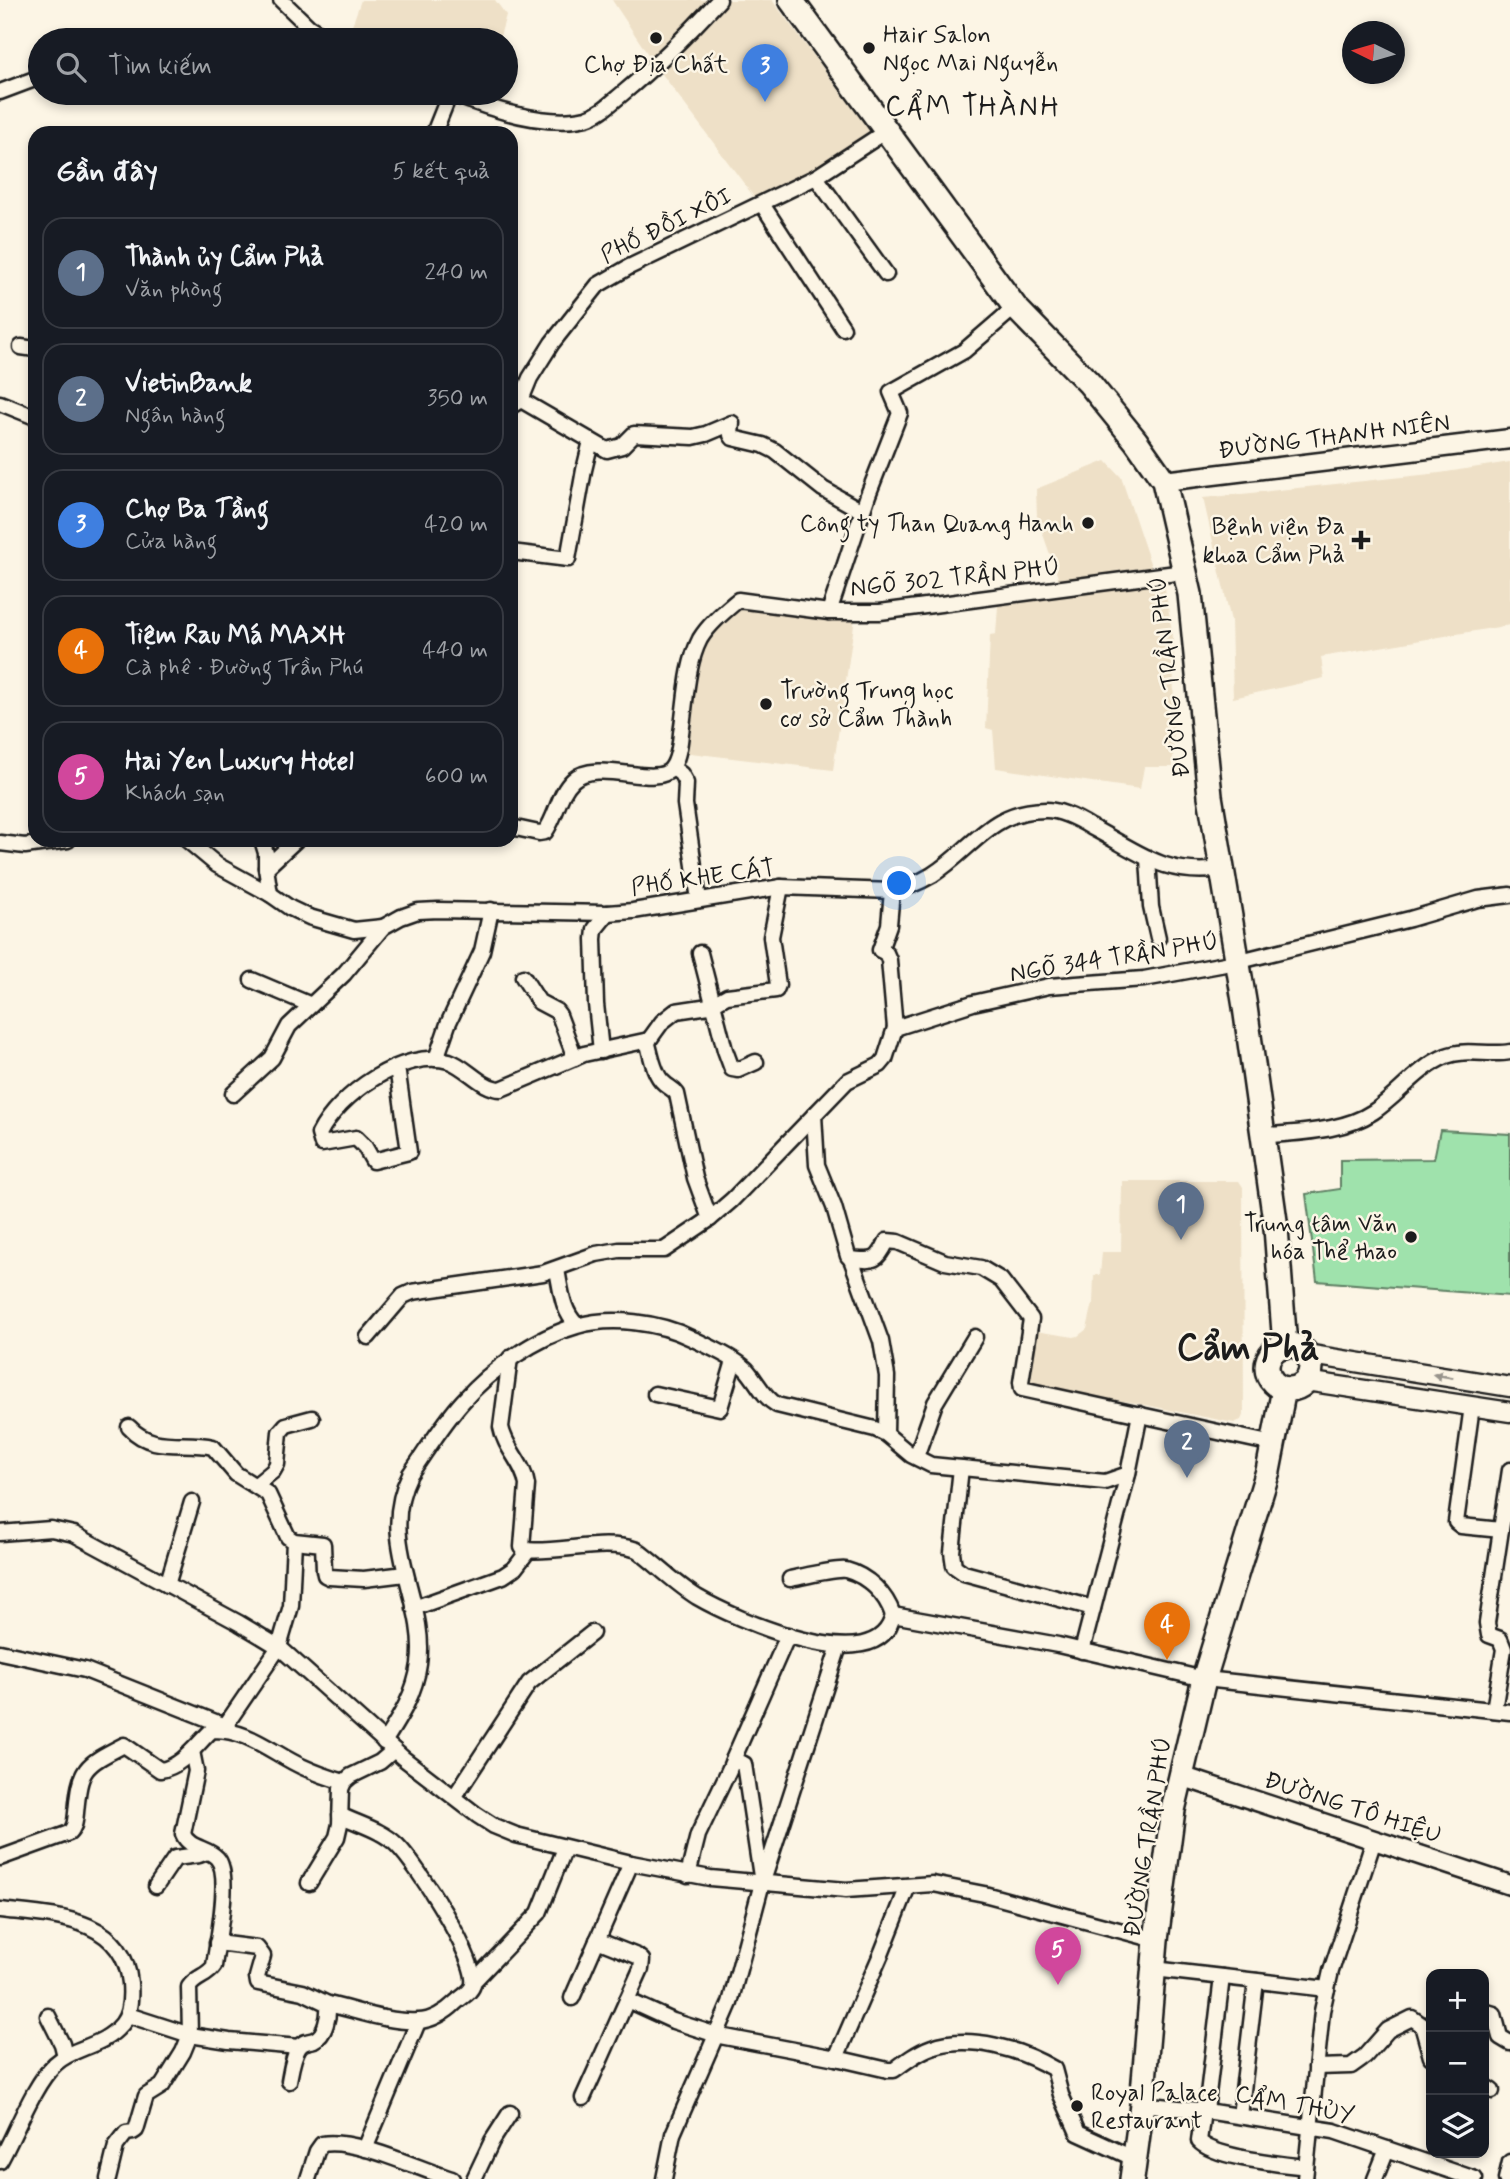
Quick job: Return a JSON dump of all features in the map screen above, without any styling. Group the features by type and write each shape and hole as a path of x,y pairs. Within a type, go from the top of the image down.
{"main road":[{"name":"ĐƯỜNG TRẦN PHÚ","path":"791,0 1015,307 1089,383 1164,481 1190,594 1210,796 1245,1007 1296,1350"},
{"path":"1278,1349 1296,1350 1311,1367 1306,1381 1295,1388 1284,1389 1275,1384 1270,1378 1270,1356 1278,1349"},
{"name":"ĐƯỜNG TRẦN PHÚ","path":"1133,2173 1142,2104 1156,1940 1173,1810 1204,1679 1268,1471 1284,1389"}],"street":[{"path":"281,0 311,28"},
{"path":"485,105 546,119 564,121 588,117 603,110 649,72 687,36 719,0"},
{"path":"0,92 28,82"},
{"path":"437,126 445,105"},
{"name":"PHỐ ĐỒI XÔI","path":"518,399 552,342 598,285 629,267 816,177 885,132"},
{"path":"816,177 886,274"},
{"path":"762,204 843,328"},
{"path":"829,612 862,511 900,413 891,392 964,351 1015,307"},
{"path":"0,403 28,414"},
{"path":"518,404 607,450 616,449 634,435 693,437 732,423 733,438 763,445 775,451 823,489 862,511"},
{"name":"ĐƯỜNG THANH NIÊN","path":"1164,481 1510,439"},
{"path":"518,553 568,559 591,441"},
{"name":"NGÕ 302 TRẦN PHÚ","path":"673,768 679,750 694,654 702,636 723,612 738,600 829,612 880,612 1184,572"},
{"path":"518,828 545,832 567,787 576,777 617,771 655,776 665,775 673,768 681,774 686,783 685,804 699,900"},
{"name":"PHỐ KHE CÁT","path":"233,1094 272,1058 289,1027 363,953 383,927 418,911 608,913 781,887 892,891 933,874 1000,819 1024,812 1049,810 1082,822 1155,863 1186,871 1221,869"},
{"path":"0,843 28,846"},
{"path":"195,847 217,865 309,917 355,930 383,927"},
{"path":"263,847 270,894"},
{"path":"266,868 288,847"},
{"path":"1148,858 1151,907 1158,938"},
{"path":"710,1219 695,1178 677,1094 673,1088 663,1083 658,1075 648,1044 662,1021 676,1012 703,1007 727,996 776,990 778,985 771,937 781,887"},
{"path":"368,1337 402,1296 412,1292 557,1270 596,1254 618,1250 664,1250 710,1219 732,1200 847,1081 880,1065 885,1059 895,1028 889,960 886,953 880,950 889,925 892,891"},
{"name":"NGÕ 344 TRẦN PHÚ","path":"895,1028 973,1003 1049,986 1144,979 1236,962 1410,919 1478,899 1510,895"},
{"path":"436,1059 448,1024 482,951 491,910"},
{"path":"601,1051 596,1004 594,929 608,913"},
{"path":"355,930 361,939 363,953"},
{"path":"700,953 732,1069 738,1070 756,1062"},
{"path":"523,976 539,1002 559,1015 575,1058"},
{"path":"252,980 311,1005"},
{"path":"397,1067 409,1152 373,1161 356,1138 322,1144 319,1139 322,1128 341,1102 381,1075 397,1067 419,1059 451,1062 497,1090 521,1083 575,1058 649,1040"},
{"path":"1264,1136 1317,1129 1360,1119 1374,1112 1432,1063 1452,1054 1510,1052"},
{"path":"814,1115 817,1166 834,1207 845,1251 851,1259 881,1341 887,1376 886,1434"},
{"path":"851,1259 874,1260 879,1257 887,1241 898,1242 946,1262 981,1268 1000,1280 1031,1319 1021,1382 1021,1388 1024,1390 1273,1444"},
{"path":"557,1270 564,1304 570,1319 577,1325"},
{"path":"309,1883 337,1837 344,1782 380,1762 412,1693 419,1663 419,1638 400,1551 399,1508 404,1486 462,1402 510,1359 547,1338 577,1325 617,1322 663,1327 689,1337 746,1369 770,1401 777,1405 875,1429 886,1434 911,1455 932,1465 1105,1482 1128,1474"},
{"path":"916,1457 935,1404 975,1337"},
{"path":"1296,1350 1510,1387"},
{"path":"510,1359 501,1427 503,1436 525,1475 527,1485 522,1547 528,1551 629,1547 637,1550 694,1595 745,1621 788,1635 839,1646 875,1640 886,1633 893,1615 888,1600 877,1588 846,1570 790,1579"},
{"path":"655,1394 720,1408 734,1361"},
{"path":"1306,1381 1510,1412"},
{"path":"1474,1381 1457,1522 1461,1526 1501,1530"},
{"path":"1082,1651 1128,1474 1140,1414"},
{"path":"256,1485 273,1471 277,1464 281,1432 286,1425 312,1418"},
{"path":"129,1427 139,1439 183,1446 213,1447 236,1474 268,1494 288,1537 294,1541 323,1544 325,1575 364,1579 405,1574"},
{"path":"961,1468 952,1562 957,1570 1093,1608"},
{"path":"1494,1710 1504,1648 1500,1639 1489,1634 1487,1623 1510,1470"},
{"path":"167,1585 192,1502"},
{"path":"0,1533 51,1529 74,1534 239,1623 279,1647 389,1746 494,1826 526,1838 688,1875 846,1890 933,1884 984,1894 1156,1940"},
{"path":"225,1726 279,1647 291,1606 294,1541"},
{"path":"414,1608 503,1576 515,1568 528,1551"},
{"path":"893,1615 1082,1651 1204,1679 1510,1712"},
{"path":"455,1796 528,1683 593,1633"},
{"path":"688,1875 698,1835 788,1635"},
{"path":"663,2179 673,2134 687,2096 730,2003 762,1883 839,1646"},
{"path":"0,1652 85,1670 225,1726 301,1766 344,1782"},
{"path":"0,1857 69,1833 75,1827 79,1783 83,1771 121,1746 127,1746 160,1770 172,1766 212,1730 242,1734"},
{"path":"108,2179 116,2146 126,2133 136,2130 146,2096 162,2086 183,2052 190,2035 189,1987 209,1974 214,1966 223,1869 219,1860 189,1843 183,1833 196,1772 191,1751"},
{"path":"733,1760 744,1764 762,1883"},
{"name":"ĐƯỜNG TÔ HIỆU","path":"1181,1776 1510,1885"},
{"path":"340,1815 384,1835 396,1844 407,1858 457,1936 469,1961 469,1989"},
{"path":"1222,1978 1199,2141 1206,2148 1306,2173 1315,2067 1327,1989 1374,1840"},
{"path":"217,1943 257,1948 261,1951 263,1956 258,1983 303,1992 328,2004 418,2022 449,2009 539,1913 565,1848"},
{"path":"156,1886 175,1858 206,1852"},
{"path":"572,1998 631,1863"},
{"path":"836,2058 908,1886"},
{"path":"0,1910 63,1918 100,1931 117,1946 128,1969 131,1991 128,2015 123,2023 96,2045 65,2056 54,2064 0,2161"},
{"path":"583,2098 641,1969 642,1960 597,1940"},
{"path":"1154,1969 1327,1989"},
{"path":"1240,2116 1256,1981"},
{"path":"627,2000 673,2021 717,2035 888,2070 894,2070 929,2048 957,2043 1005,2047 1033,2056 1054,2069 1061,2095 1078,2133 1133,2173"},
{"path":"289,2081 299,2047 321,2035 329,2014 328,2004"},
{"path":"1489,2012 1494,2014 1500,2037 1510,2043"},
{"path":"128,2015 190,2035 299,2047"},
{"path":"48,2016 65,2056"},
{"path":"1315,2067 1351,2066 1365,2056 1388,2030 1412,2018 1422,2025 1426,2043"},
{"path":"365,2149 418,2022"},
{"name":"CẨM THỦY","path":"1142,2104 1334,2131 1468,2178"},
{"path":"474,2179 492,2141 510,2113"},
{"path":"308,2179 317,2151 322,2144 330,2143 365,2149 452,2179"},
{"path":"1374,2179 1387,2149"},
{"path":"1506,2179 1510,2162"}],"shaded area":[{"path":"361,0 495,0 506,15 502,28 351,28"},
{"name":"Chợ Địa Chất","path":"612,0 712,0 699,16 651,59"},
{"path":"728,0 772,0 872,134 757,201 659,70"},
{"name":"Công ty Than Quang Hanh","path":"1106,461 1121,477 1153,572 1061,586 1037,517 1036,489"},
{"name":"Bệnh viện Đa khoa Cẩm Phả","path":"1510,462 1510,625 1321,657 1324,678 1233,698 1231,621 1203,498 1440,473"},
{"path":"1164,582 1174,644 1173,767 1144,767 1140,789 996,768 993,730 986,728 990,635 996,634 998,606"},
{"name":"Trường Trung học cơ sở Cẩm Thành","path":"738,610 855,618 833,770 682,752 700,646 725,618"},
{"path":"1122,1181 1239,1181 1243,1187 1244,1413 1241,1420 1234,1423 1131,1402 1026,1390 1035,1331 1074,1337 1087,1329 1093,1303 1094,1275 1100,1275 1102,1252 1121,1252"}],"green space":[{"name":"Trung tâm Văn hóa Thể thao","path":"1440,1130 1510,1134 1510,1296 1317,1281 1306,1194 1340,1189 1340,1160 1434,1159"}],"place":[{"name":"Chợ Địa Chất","path":"656,38"},
{"name":"Hair Salon Ngọc Mai Nguyễn","path":"869,48"},
{"name":"Chợ Ba Tầng","path":"765,102"},
{"name":"Công ty Than Quang Hanh","path":"1088,523"},
{"name":"Bệnh viện Đa khoa Cẩm Phả","path":"1361,540"},
{"name":"Trường Trung học cơ sở Cẩm Thành","path":"766,704"},
{"name":"Trung tâm Văn hóa Thể thao","path":"1411,1237"},
{"name":"Thành ủy Cẩm Phả","path":"1181,1240"},
{"name":"VietinBank","path":"1187,1478"},
{"name":"Tiệm Rau Má MAXH","path":"1167,1660"},
{"name":"Hai Yen Luxury Hotel","path":"1058,1985"},
{"name":"Royal Palace Restaurant","path":"1077,2106"}],"district":[{"name":"CẨM THÀNH","path":"973,105"},
{"name":"Cẩm Phả","path":"1248,1346"}]}
